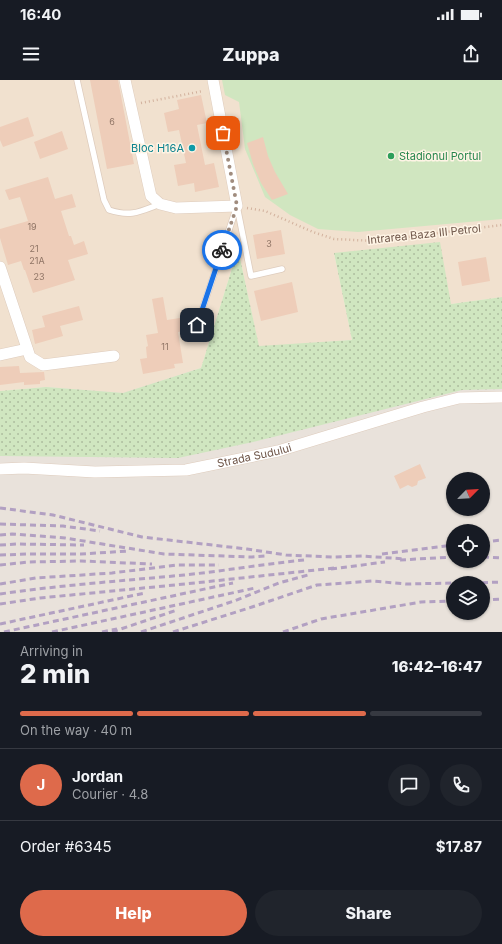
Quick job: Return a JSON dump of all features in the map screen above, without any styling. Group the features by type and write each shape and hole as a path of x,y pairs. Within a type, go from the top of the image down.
{"street":[{"path":"125,80 151,196 160,204 176,208 237,206 214,85"},
{"path":"1,272 30,358 43,365 114,356"},
{"path":"0,355 27,349"},
{"name":"Strada Sudului","path":"0,469 24,468 95,472 186,470 278,451 459,398 502,397"}],"lane":[{"path":"77,80 104,200 108,210 120,214 136,213 160,204"},
{"path":"237,206 250,276 282,269"},
{"path":"197,325 237,206"}],"path":[{"path":"131,105 214,85"},
{"name":"Intrarea Baza III Petrol","path":"237,206 266,211 313,232 334,239 375,241 502,226"}],"shaded area":[{"path":"0,80 502,80 502,297 451,304 334,253 352,340 259,347 238,249 201,368 123,394 46,387 0,391"},
{"path":"502,297 502,632 0,632 0,392 46,387 123,393 201,368 259,347 352,340"}],"green space":[{"name":"Stadionul Portul","path":"222,80 502,80 502,219 358,232 318,229 290,215 265,197 245,149 239,102 225,95"},
{"path":"440,242 451,304 502,297 502,389 462,390 253,442 178,458 0,456 0,391 46,387 123,393 201,368 238,249 259,346 352,340 334,253"}],"building":[{"path":"90,80 118,80 134,164 107,169"},
{"name":"Bloc H16A","path":"201,95 207,123 197,125 205,165 214,163 219,187 195,192 194,183 178,186 174,165 186,163 179,130 168,132 164,113 179,109 177,100"},
{"path":"28,117 34,136 3,147 0,140 0,127"},
{"path":"62,131 68,149 40,159 34,142"},
{"path":"263,137 268,156 275,172 288,194 272,200 261,183 253,164 247,143"},
{"path":"48,177 55,199 72,194 76,207 61,211 69,236 71,236 74,245 84,241 88,254 68,260 75,280 33,293 21,261 8,265 0,238 0,229 28,221 20,197 9,200 5,190"},
{"path":"281,230 285,254 257,259 253,235"},
{"path":"486,257 490,281 462,286 458,262"},
{"path":"292,282 298,312 261,321 254,291"},
{"path":"163,297 167,320 186,317 188,330 178,332 183,363 174,364 175,368 143,374 140,359 147,358 146,347 148,346 146,335 158,333 152,299"},
{"path":"79,306 83,320 60,326 63,336 35,344 32,330 45,327 42,316"},
{"path":"19,366 20,373 44,372 45,380 40,381 40,384 24,385 24,382 0,385 0,367"},
{"path":"420,464 426,478 418,481 417,485 412,487 408,485 400,489 394,476"}],"railway":[{"path":"0,508 53,515 142,537 286,555 333,557 362,556 405,559"},
{"path":"0,524 63,526 100,531"},
{"path":"0,535 12,534 65,538 164,554 252,557 266,556"},
{"path":"490,541 502,540"},
{"path":"0,545 84,545"},
{"path":"382,554 446,546"},
{"path":"0,555 81,554 128,551"},
{"path":"400,560 446,557"},
{"path":"490,557 502,558"},
{"path":"0,594 199,573 304,560"},
{"path":"0,565 29,562 81,561 152,564"},
{"path":"331,569 385,562"},
{"path":"0,584 36,578 112,573 177,565 219,565"},
{"path":"0,604 40,598 335,568"},
{"path":"141,632 234,601 279,583 308,575"},
{"path":"173,632 317,585 373,581 406,584 446,583"},
{"path":"490,582 502,582"},
{"path":"4,632 233,583"},
{"path":"52,632 255,588"},
{"path":"0,624 145,593"},
{"path":"490,600 502,599"},
{"path":"283,632 321,619 421,602 446,601"},
{"path":"112,632 177,610"},
{"path":"102,632 117,629"}],"way so far":[{"path":"222,250 237,206 223,133"}],"place":[{"name":"Bloc H16A","path":"192,148"},
{"name":"Stadionul Portul","path":"391,156"}],"route":[{"path":"197,325 222,250"}]}
